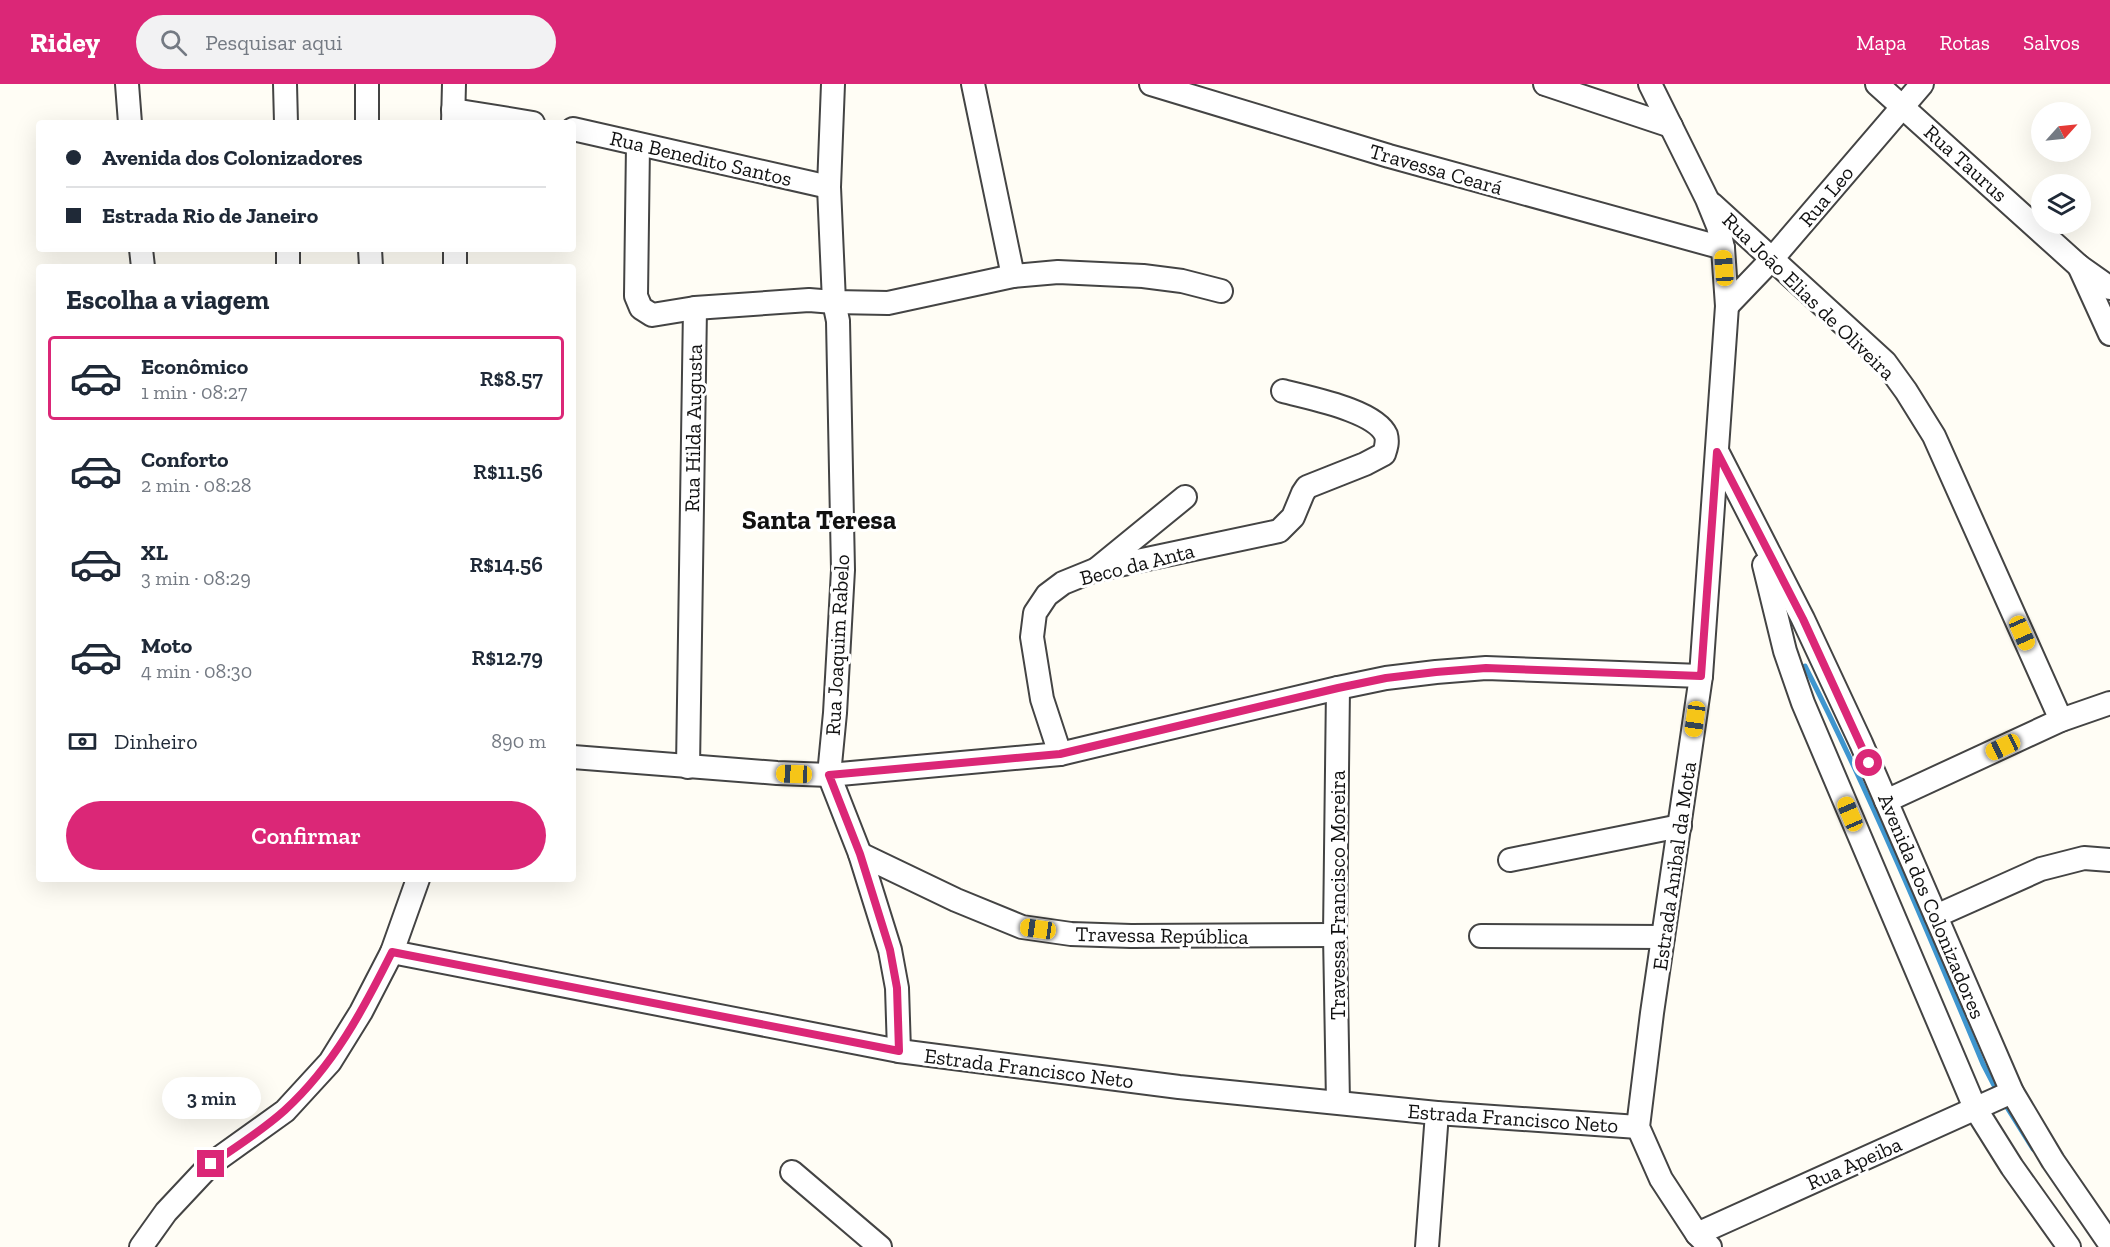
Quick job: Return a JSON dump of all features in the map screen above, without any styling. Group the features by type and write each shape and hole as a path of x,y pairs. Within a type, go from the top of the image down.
{"street":[{"path":"127,84 130,120"},
{"path":"285,84 286,120"},
{"path":"367,84 368,120"},
{"path":"454,84 453,117 493,120"},
{"name":"Rua Joaquim Rabelo","path":"833,84 829,187 834,303 838,321 843,570 829,775 860,854 890,950 897,988 899,1051"},
{"path":"973,84 1013,276"},
{"name":"Travessa Ceará","path":"1150,84 1389,156 1723,248"},
{"path":"1545,84 1671,126"},
{"name":"Estrada Anibal da Mota","path":"1638,1127 1701,676 1727,306 1723,248 1718,226 1650,84"},
{"name":"Rua Taurus","path":"1878,84 2079,266 2110,288"},
{"name":"Rua Leo","path":"1727,306 1772,259 1922,84"},
{"name":"Rua Benedito Santos","path":"576,130 829,187"},
{"path":"638,145 636,296 641,308 652,315 695,308 809,300 834,303 888,303 1013,276 1058,272 1143,276 1182,281 1221,291"},
{"name":"Rua Joāo Elias de Oliveira","path":"1707,199 1885,362 1906,391 1934,436 2061,720"},
{"path":"2079,266 2110,334"},
{"name":"Rua Hilda Augusta","path":"688,767 695,308"},
{"name":"Beco da Anta","path":"1060,754 1042,699 1032,637 1035,613 1047,595 1063,584 1095,570 1279,531 1293,518 1307,487 1375,459 1387,444 1386,436 1379,426 1363,415 1283,391"},
{"name":"Avenida dos Colonizadores","path":"1717,452 1803,619 1886,801 1916,880 1936,916 1994,1100 2012,1167 2069,1247"},
{"path":"1095,570 1185,497"},
{"name":"Avenida dos Colonizadores","path":"1754,525 1785,651 1796,682 1833,775 1886,891 1994,1100 2053,1161 2110,1244"},
{"path":"576,757 688,767 829,775 1060,754 1386,678 1486,668 1701,676"},
{"name":"Travessa Francisco Moreira","path":"1338,688 1335,935 1338,1102"},
{"path":"1886,801 2061,720 2110,703"},
{"path":"1510,860 1680,826"},
{"name":"Travessa República","path":"860,854 956,900 1022,927 1071,934 1131,936 1335,935"},
{"path":"1936,916 2041,869 2084,858 2110,860"},
{"path":"1886,891 1916,880"},
{"path":"141,1247 166,1212 211,1164 285,1111 330,1062 361,1012 392,952 417,882"},
{"path":"1481,936 1663,937"},
{"name":"Estrada Francisco Neto","path":"392,952 899,1051 1167,1085 1437,1113 1638,1127"},
{"name":"Rua Apeiba","path":"1703,1241 1994,1100"},
{"path":"1427,1247 1437,1113"},
{"path":"1638,1127 1661,1179 1703,1241"},
{"path":"792,1172 880,1247"}],"waterway":[{"path":"1805,666 1876,814 1983,1064 1998,1093"},
{"path":"2003,1101 2033,1149"}],"district":[{"name":"Santa Teresa","path":"819,520"}],"route":[{"path":"211,1164 285,1111 330,1062 361,1012 392,952 899,1051 897,988 890,950 860,854 829,775 1060,754 1338,688 1386,678 1436,672 1486,668 1701,676 1717,452 1803,619 1869,763"}]}
